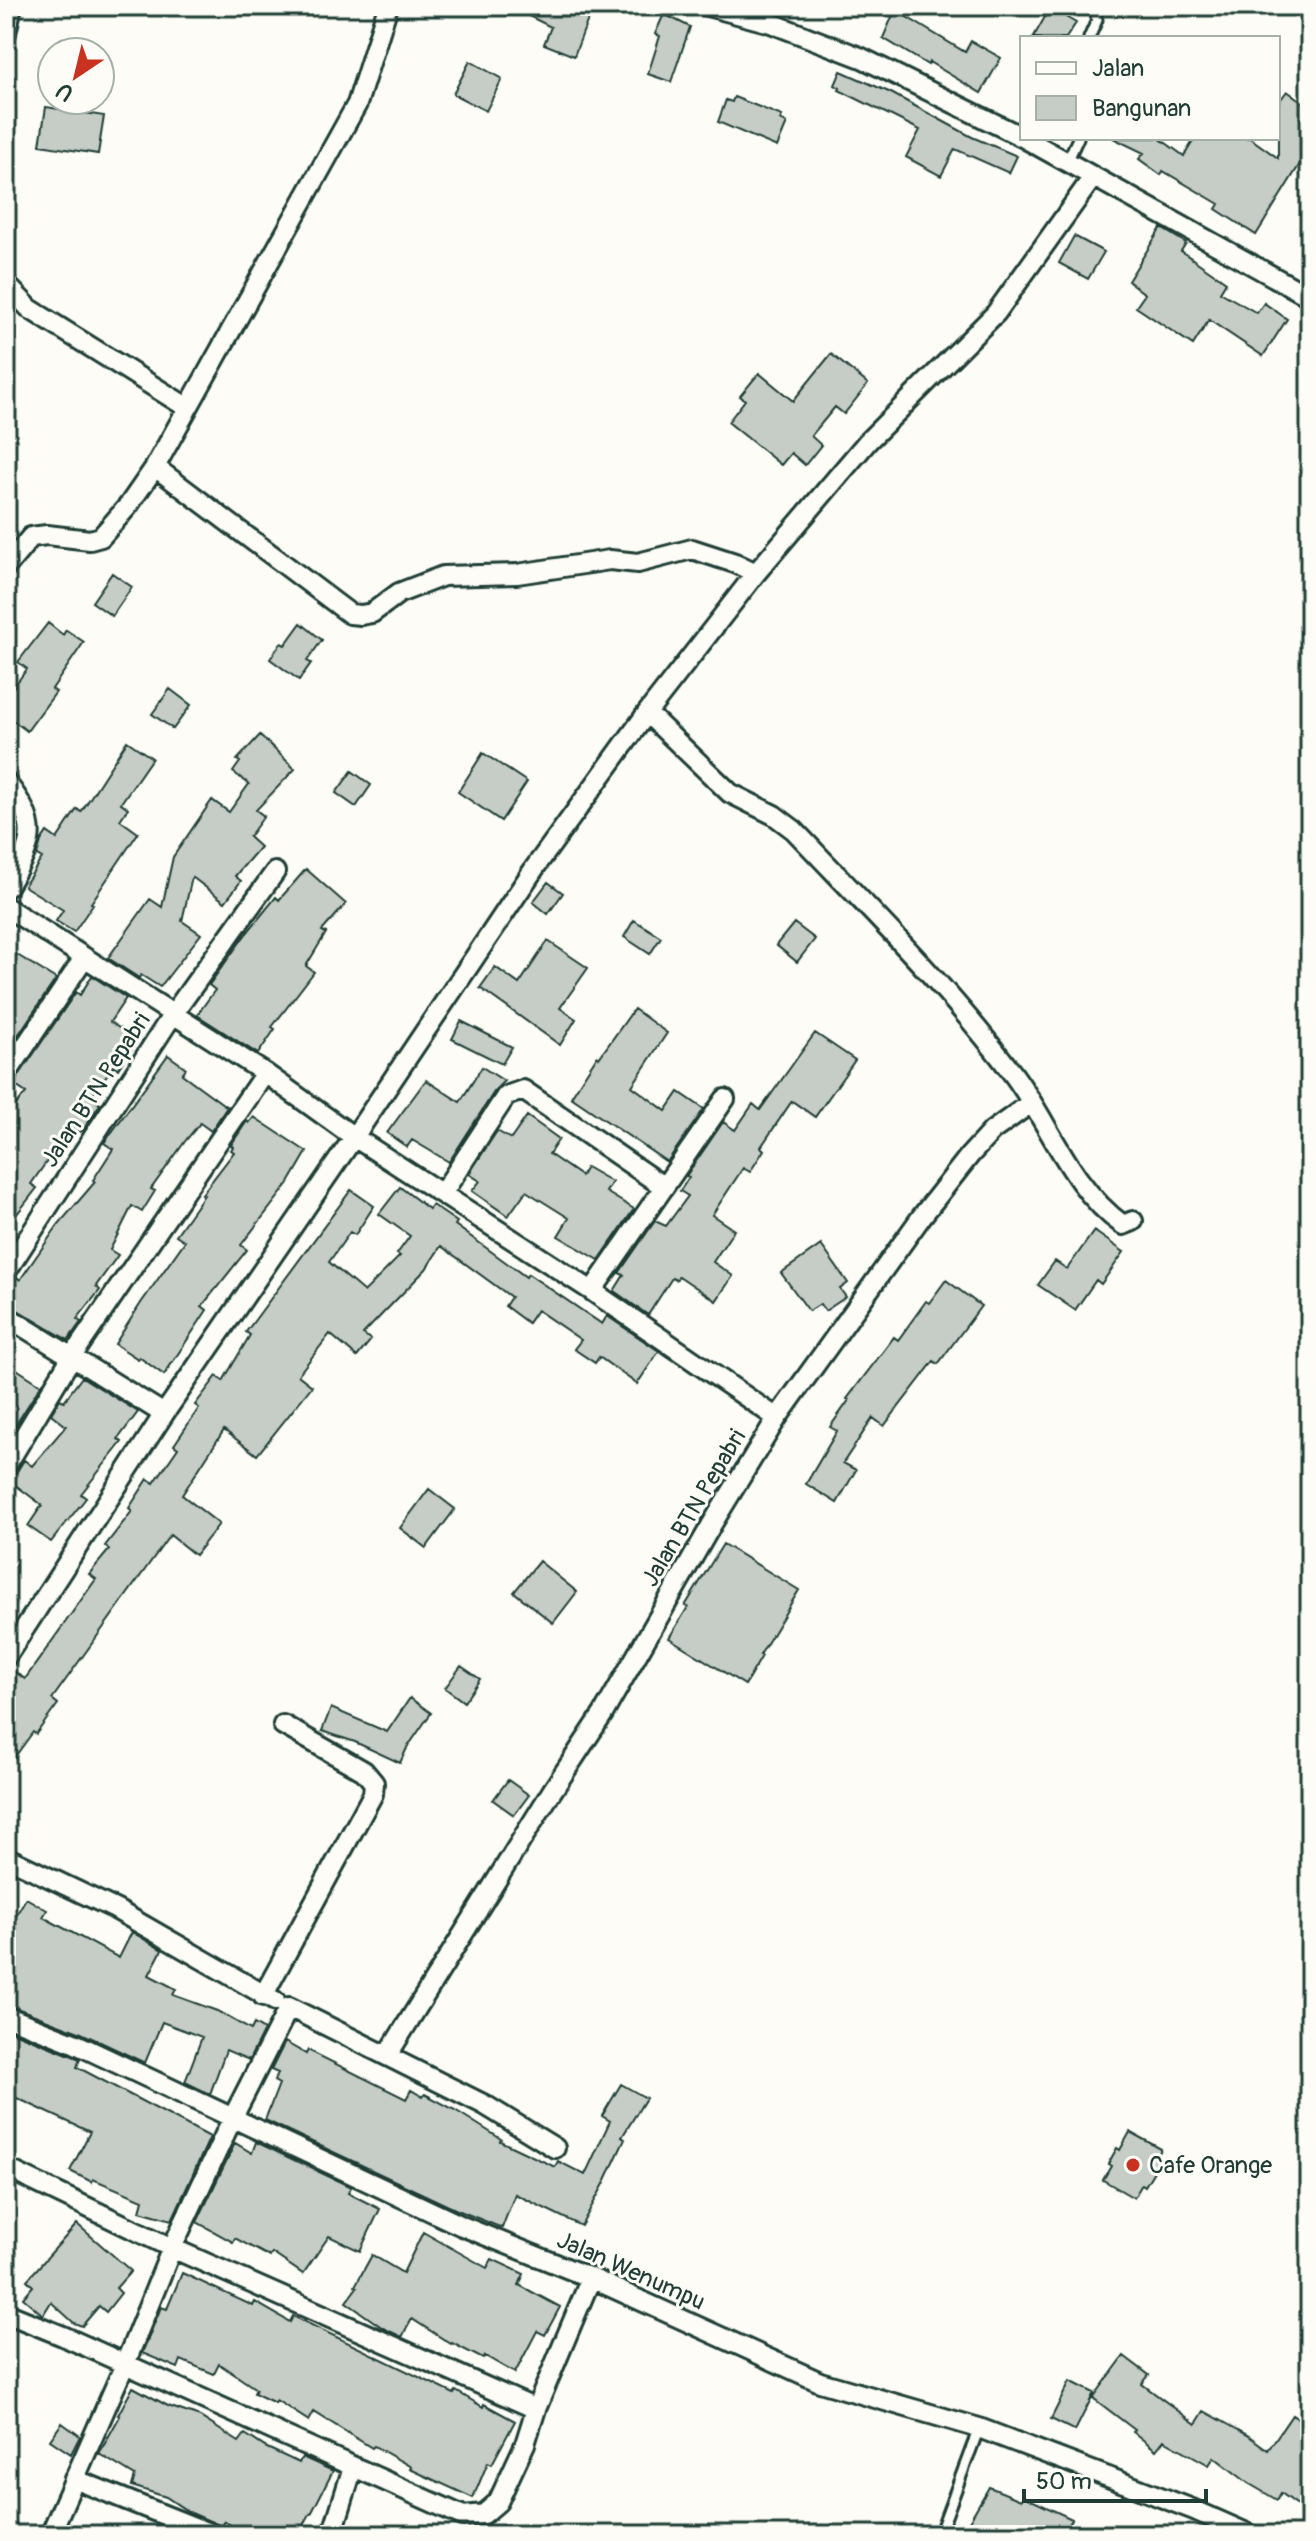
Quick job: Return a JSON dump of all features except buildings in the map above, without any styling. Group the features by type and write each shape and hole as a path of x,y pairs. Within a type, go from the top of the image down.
{"street":[{"path":"6,33 12,6"},
{"path":"6,567 31,537 47,535 90,540 101,537 128,506 155,467 357,104 388,6"},
{"path":"707,6 775,14 1020,136"},
{"path":"1028,140 1310,297"},
{"path":"6,1657 164,1414 536,866 647,713 756,573 895,411 996,313 1093,177"},
{"path":"6,284 30,309 188,408"},
{"path":"155,467 350,614 372,613 399,593 443,576 517,574 610,560 638,563 692,549 756,573"},
{"path":"647,713 730,793 774,815 794,830 948,994 1013,1075 1084,1190 1123,1225 1133,1221"},
{"path":"6,782 20,801 32,830 21,864 6,888"},
{"path":"173,1014 275,872"},
{"name":"Jalan BTN Pepabri","path":"6,907 265,1073 354,1137 592,1291 777,1418 603,1714 387,2056"},
{"path":"6,1075 84,958"},
{"name":"Jalan BTN Pepabri","path":"6,1272 173,1014"},
{"path":"6,1466 71,1358 265,1073"},
{"path":"442,1194 506,1096 518,1090 523,1090 664,1187"},
{"path":"592,1291 725,1099"},
{"path":"777,1418 922,1216 970,1155 992,1131 1031,1103"},
{"path":"6,1316 164,1414"},
{"path":"263,1996 373,1794 374,1783 364,1771 283,1725"},
{"path":"6,1857 115,1909 263,1996 485,2105 555,2148"},
{"path":"50,2535 172,2248 289,2007"},
{"name":"Jalan Wenumpu","path":"6,2016 74,2043 462,2226 591,2278 820,2382 979,2428 1192,2509 1251,2535"},
{"path":"6,2168 172,2248 536,2409"},
{"path":"6,2313 463,2516 484,2514 498,2502 525,2444 536,2409 591,2278"},
{"path":"332,2535 353,2467"},
{"path":"74,2479 214,2535"}],"lane":[{"path":"1090,36 1097,20 1094,6"},
{"path":"1067,162 1077,140"},
{"path":"939,2535 979,2428"}],"place":[{"name":"Cafe Orange","path":"1133,2165"}]}
